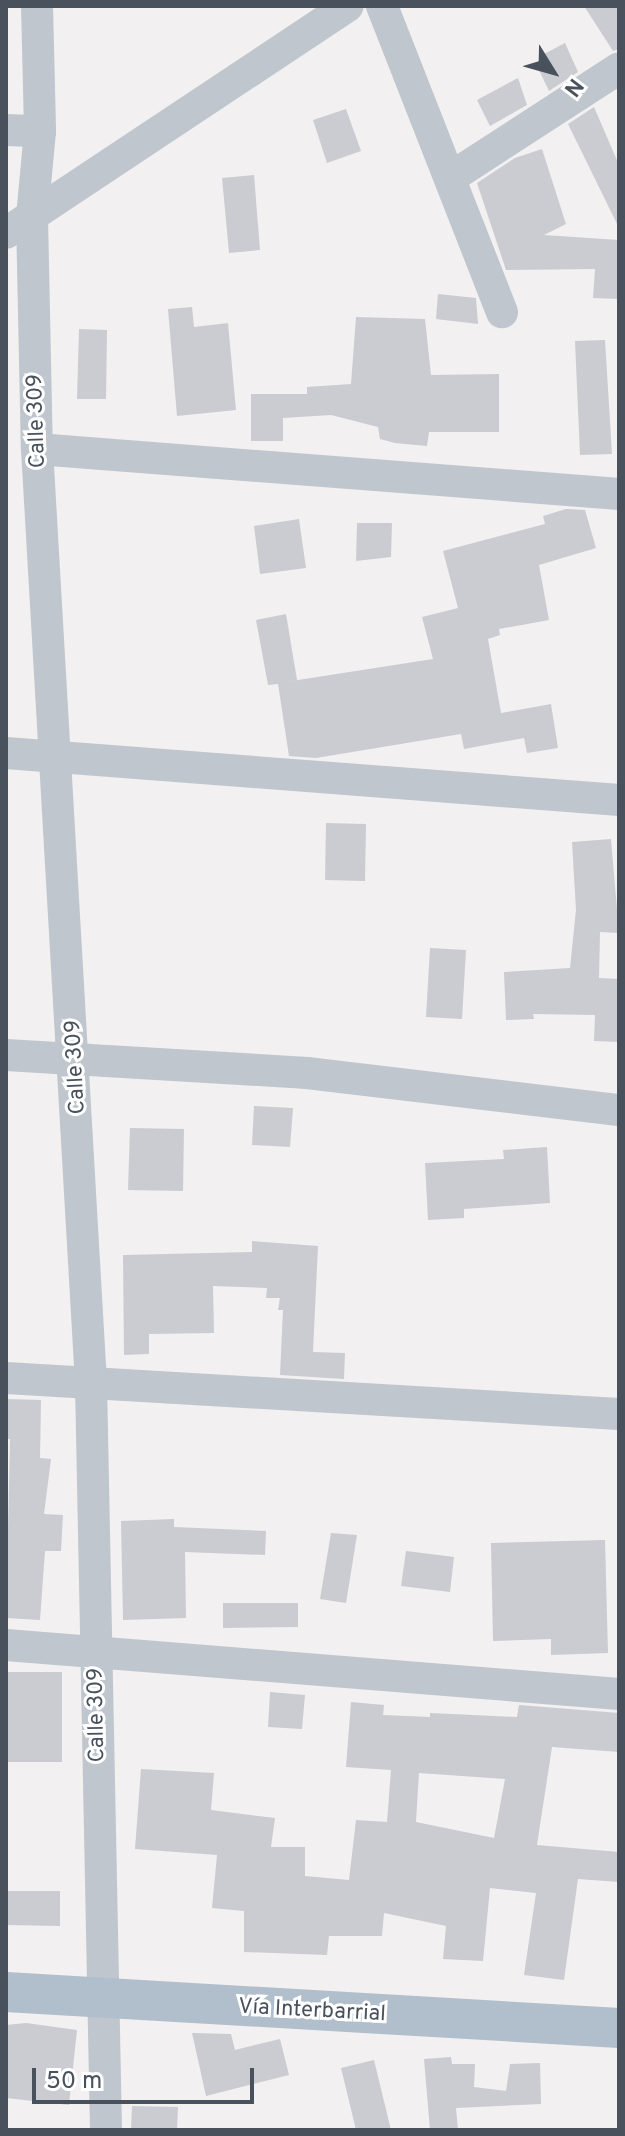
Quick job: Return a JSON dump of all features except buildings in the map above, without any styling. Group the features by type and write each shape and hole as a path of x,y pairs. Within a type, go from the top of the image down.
{"main road":[{"name":"Vía Interbarrial","path":"6,1992 619,2028"}],"street":[{"name":"Calle 309","path":"37,6 40,131 19,225 37,449 76,1057 91,1383 106,2130"},
{"path":"19,225 348,6"},
{"path":"382,6 453,176 502,312"},
{"path":"453,176 619,68"},
{"path":"6,130 40,131"},
{"path":"37,449 619,494"},
{"path":"6,753 619,800"},
{"path":"6,1055 307,1073 619,1110"},
{"path":"6,1378 619,1414"},
{"path":"6,1645 96,1649 619,1694"}]}
